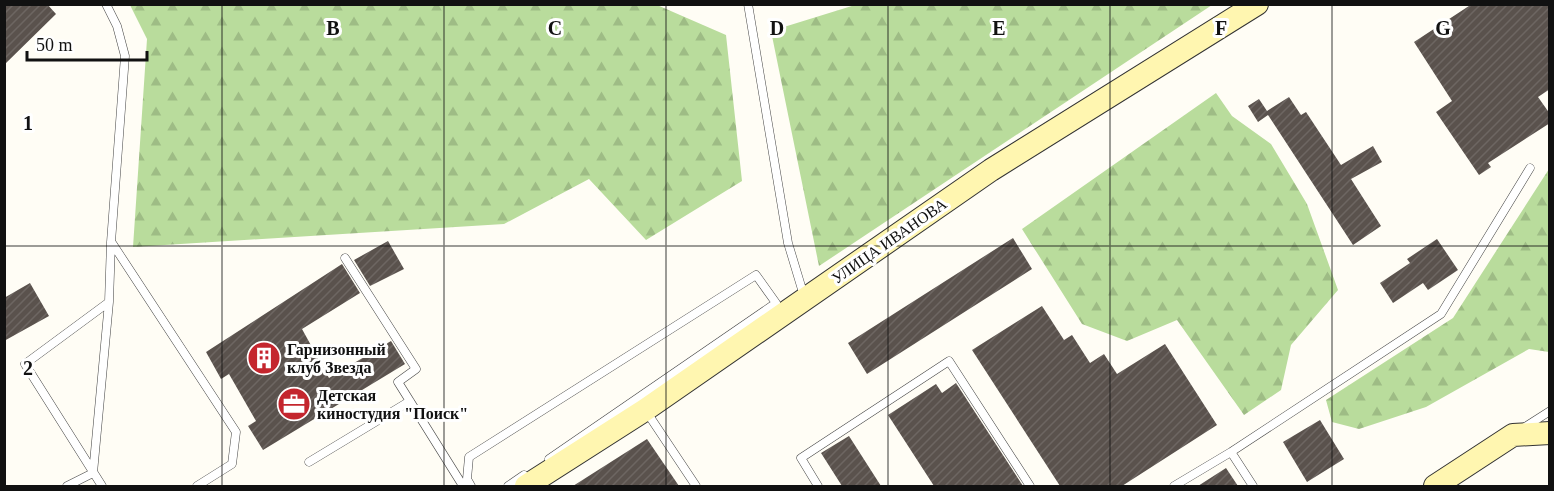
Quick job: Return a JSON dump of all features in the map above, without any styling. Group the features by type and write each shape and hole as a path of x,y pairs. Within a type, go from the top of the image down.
{"main road":[{"name":"УЛИЦА ИВАНОВА","path":"530,476 645,410 991,170 1257,4"},
{"path":"1447,483 1513,435 1550,433"}],"lane":[{"path":"93,473 109,302 111,242 125,56 117,26 106,4"},
{"path":"748,4 788,243 806,300"},
{"path":"1174,486 1231,452 1441,314 1530,168"},
{"path":"111,242 236,432 232,464 197,486"},
{"path":"345,258 416,369 398,382 464,486"},
{"path":"471,486 467,479 469,457 756,275 776,303 530,476 508,486"},
{"path":"102,486 25,364 109,302"},
{"path":"818,486 801,458 949,361 1030,486"},
{"path":"309,462 410,401"},
{"path":"645,410 696,486"},
{"path":"1513,435 1550,411"},
{"path":"1231,452 1253,486"},
{"path":"67,486 93,473"}],"green space":[{"path":"130,5 657,5 726,35 742,181 646,240 589,179 504,224 133,247 147,39"},
{"path":"855,5 1212,5 819,266 771,31"},
{"path":"1216,93 1232,116 1271,144 1307,204 1338,290 1291,345 1281,390 1244,415 1177,320 1127,341 1082,324 1022,229"},
{"path":"1549,169 1549,352 1529,349 1426,407 1359,429 1332,422 1326,400 1453,318"}],"building":[{"path":"4,4 47,4 56,14 4,65"},
{"path":"1472,4 1550,4 1550,89 1538,97 1550,114 1550,123 1488,163 1491,167 1479,175 1436,112 1452,101 1414,42"},
{"path":"1289,97 1301,115 1306,112 1341,165 1373,146 1382,162 1351,179 1381,226 1353,245 1268,115 1258,122 1248,106 1259,99 1267,111"},
{"path":"1013,238 1032,269 867,374 848,343"},
{"path":"1437,239 1458,270 1428,290 1423,283 1393,303 1380,283 1410,263 1407,259"},
{"path":"388,241 404,269 370,286 354,260"},
{"name":"Гарнизонный клуб Звезда","path":"342,264 360,293 302,329 329,378 391,341 405,364 263,450 248,426 256,421 229,374 221,379 206,352"},
{"path":"30,283 49,316 4,341 4,298"},
{"path":"1042,306 1064,340 1072,335 1090,363 1104,354 1117,374 1165,344 1217,425 1122,486 1060,486 972,350"},
{"path":"956,383 1023,486 934,486 888,415 936,384 942,393"},
{"path":"1320,420 1344,459 1307,482 1283,442"},
{"path":"849,436 881,486 842,486 821,453"},
{"path":"647,439 679,486 573,486"},
{"path":"1226,468 1238,486 1198,486"}],"place":[{"name":"Гарнизонный клуб Звезда","path":"264,358"},
{"name":"Детская киностудия \"Поиск\"","path":"294,404"}]}
